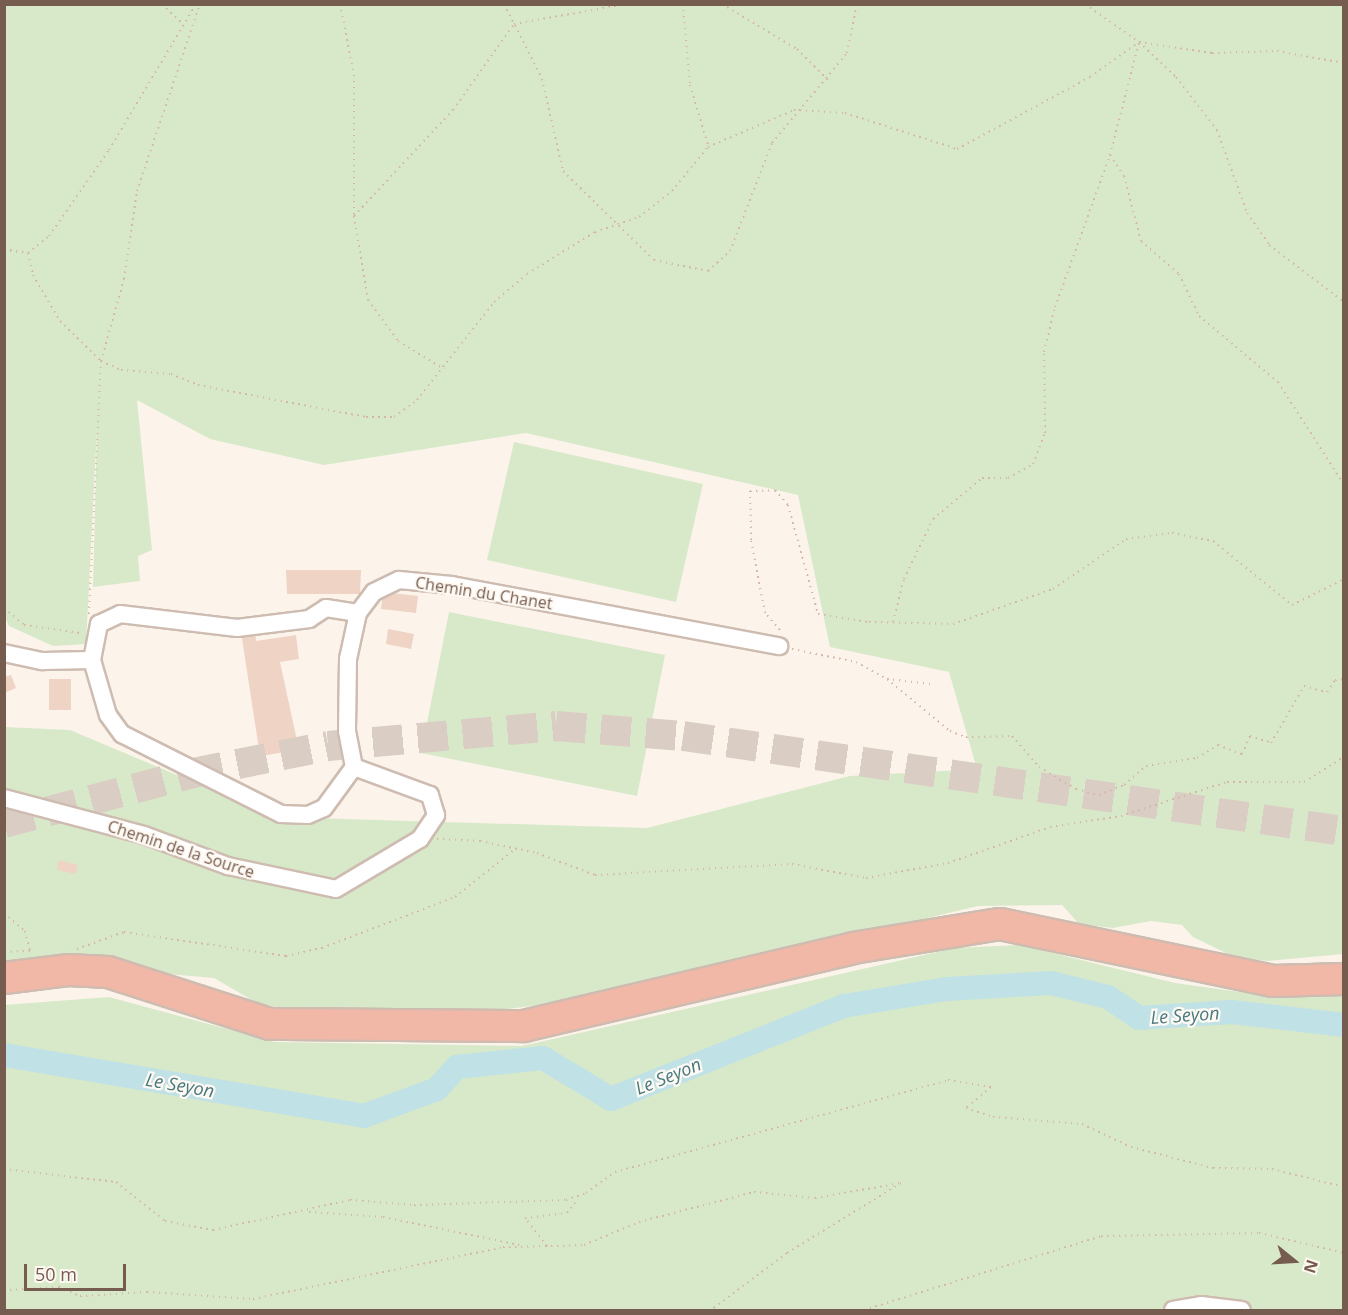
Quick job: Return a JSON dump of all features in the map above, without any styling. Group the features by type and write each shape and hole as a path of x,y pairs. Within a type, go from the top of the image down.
{"highway":[{"path":"4,978 96,970 237,1017 305,1026 546,1024 853,948 986,924 1032,928 1273,981 1344,979"}],"street":[{"name":"Chemin du Chanet","path":"358,613 375,592 399,580 452,585 779,646"},
{"path":"326,608 358,613 348,683 347,731 354,766 324,808 308,815 281,814 122,734 108,715 92,660 97,629 120,614 237,628 309,619 326,608"},
{"path":"4,653 44,661 92,660"},
{"name":"Chemin de la Source","path":"4,798 144,835 228,866 336,889 420,839 436,815 430,795 354,766"},
{"path":"1173,1311 1201,1305 1233,1310"}],"path":[{"path":"162,4 183,24"},
{"path":"5,249 28,253 49,236 84,189 183,24 198,4"},
{"path":"97,629 88,620 101,361 124,279 137,191 198,4"},
{"path":"340,4 358,132 354,216 368,300 398,342 444,369"},
{"path":"504,4 542,79 563,171 622,224 654,260 708,270 730,251 772,143 794,110"},
{"path":"354,216 453,110 514,24 626,4"},
{"path":"683,4 690,85 708,147"},
{"path":"722,4 797,49 829,81"},
{"path":"28,253 33,275 60,321 101,361 121,370 171,374 198,385 366,417 394,417 444,369 494,302 558,250 622,224 672,191 708,147 794,110 829,81 847,53 857,4"},
{"path":"1085,4 1139,42 1176,77 1217,130 1247,213 1269,245 1344,302"},
{"path":"794,110 845,113 957,149 1090,77 1139,42 1212,52 1276,51 1344,63"},
{"path":"893,622 904,579 933,519 982,478 1008,478 1033,464 1045,433 1044,352 1055,307 1110,155 1139,42"},
{"path":"1110,155 1124,176 1141,241 1179,274 1199,316 1278,382 1344,485"},
{"path":"779,646 789,639 765,613 751,540 750,490 775,490 788,505 818,614 893,622 953,624 1053,589 1126,539 1172,534 1213,541 1292,605 1344,579"},
{"path":"4,608 24,625 97,629"},
{"path":"779,646 856,662 887,679 958,735 1012,736 1049,773 1082,791 1104,795 1146,766 1197,758 1218,745 1242,754 1250,736 1271,743 1304,686 1328,692 1335,680 1344,679"},
{"path":"887,679 930,684"},
{"path":"420,839 515,849 595,875 792,864 866,878 948,863 1050,826 1121,816 1227,782 1304,782 1344,757"},
{"path":"73,950 124,932 286,956 322,948 455,897 515,849"},
{"path":"4,913 25,931 30,951"},
{"path":"4,952 36,952"},
{"path":"547,1246 525,1218 567,1213 578,1197 615,1172 948,1080 991,1087 966,1108 993,1117 1082,1124 1131,1147 1213,1168 1272,1169 1344,1187"},
{"path":"4,1169 116,1182 165,1221 184,1228 213,1230 306,1212 350,1200 414,1205 578,1197"},
{"path":"4,1290 59,1287 80,1296 147,1292 253,1299 526,1247 584,1245 639,1222 754,1192 815,1198 902,1183 787,1253 711,1311"},
{"path":"306,1212 383,1217 526,1247"},
{"path":"864,1311 1101,1236 1259,1233 1344,1253"}],"green space":[{"path":"5,5 1343,5 1343,954 1267,961 1232,956 1193,937 1182,925 1151,921 1113,928 1079,924 1062,905 978,906 592,998 493,1011 290,1009 257,1003 214,978 168,974 85,954 5,961 5,727 70,730 277,817 647,828 850,776 977,769 949,672 830,647 798,495 526,433 324,465 210,439 137,400 152,550 138,556 140,581 93,587 97,428 86,644 53,646 9,626 5,617"},
{"path":"514,442 703,484 676,602 487,560"},
{"path":"449,612 665,655 637,796 421,753"},
{"path":"1020,945 1175,983 1269,996 1343,996 1343,1310 5,1310 4,1005 109,997 275,1042 522,1046 955,948"}],"building":[{"path":"286,570 361,570 360,594 287,594"},
{"path":"383,592 418,596 416,613 381,609"},
{"path":"388,629 414,634 411,649 386,644"},
{"path":"255,630 256,641 296,635 299,659 280,662 299,750 260,756 241,632"},
{"path":"11,675 16,688 4,693 4,677"},
{"path":"49,679 71,679 71,710 49,710"},
{"path":"58,860 78,865 76,874 57,870"}],"waterway":[{"name":"Le Seyon","path":"4,1055 364,1116 437,1089 457,1067 543,1058 611,1099 844,1006 947,989 1051,983 1108,997 1139,1018 1232,1012 1344,1025"}],"tunnel":[{"path":"4,823 193,773 328,746 556,726 683,736 1344,831"}]}
